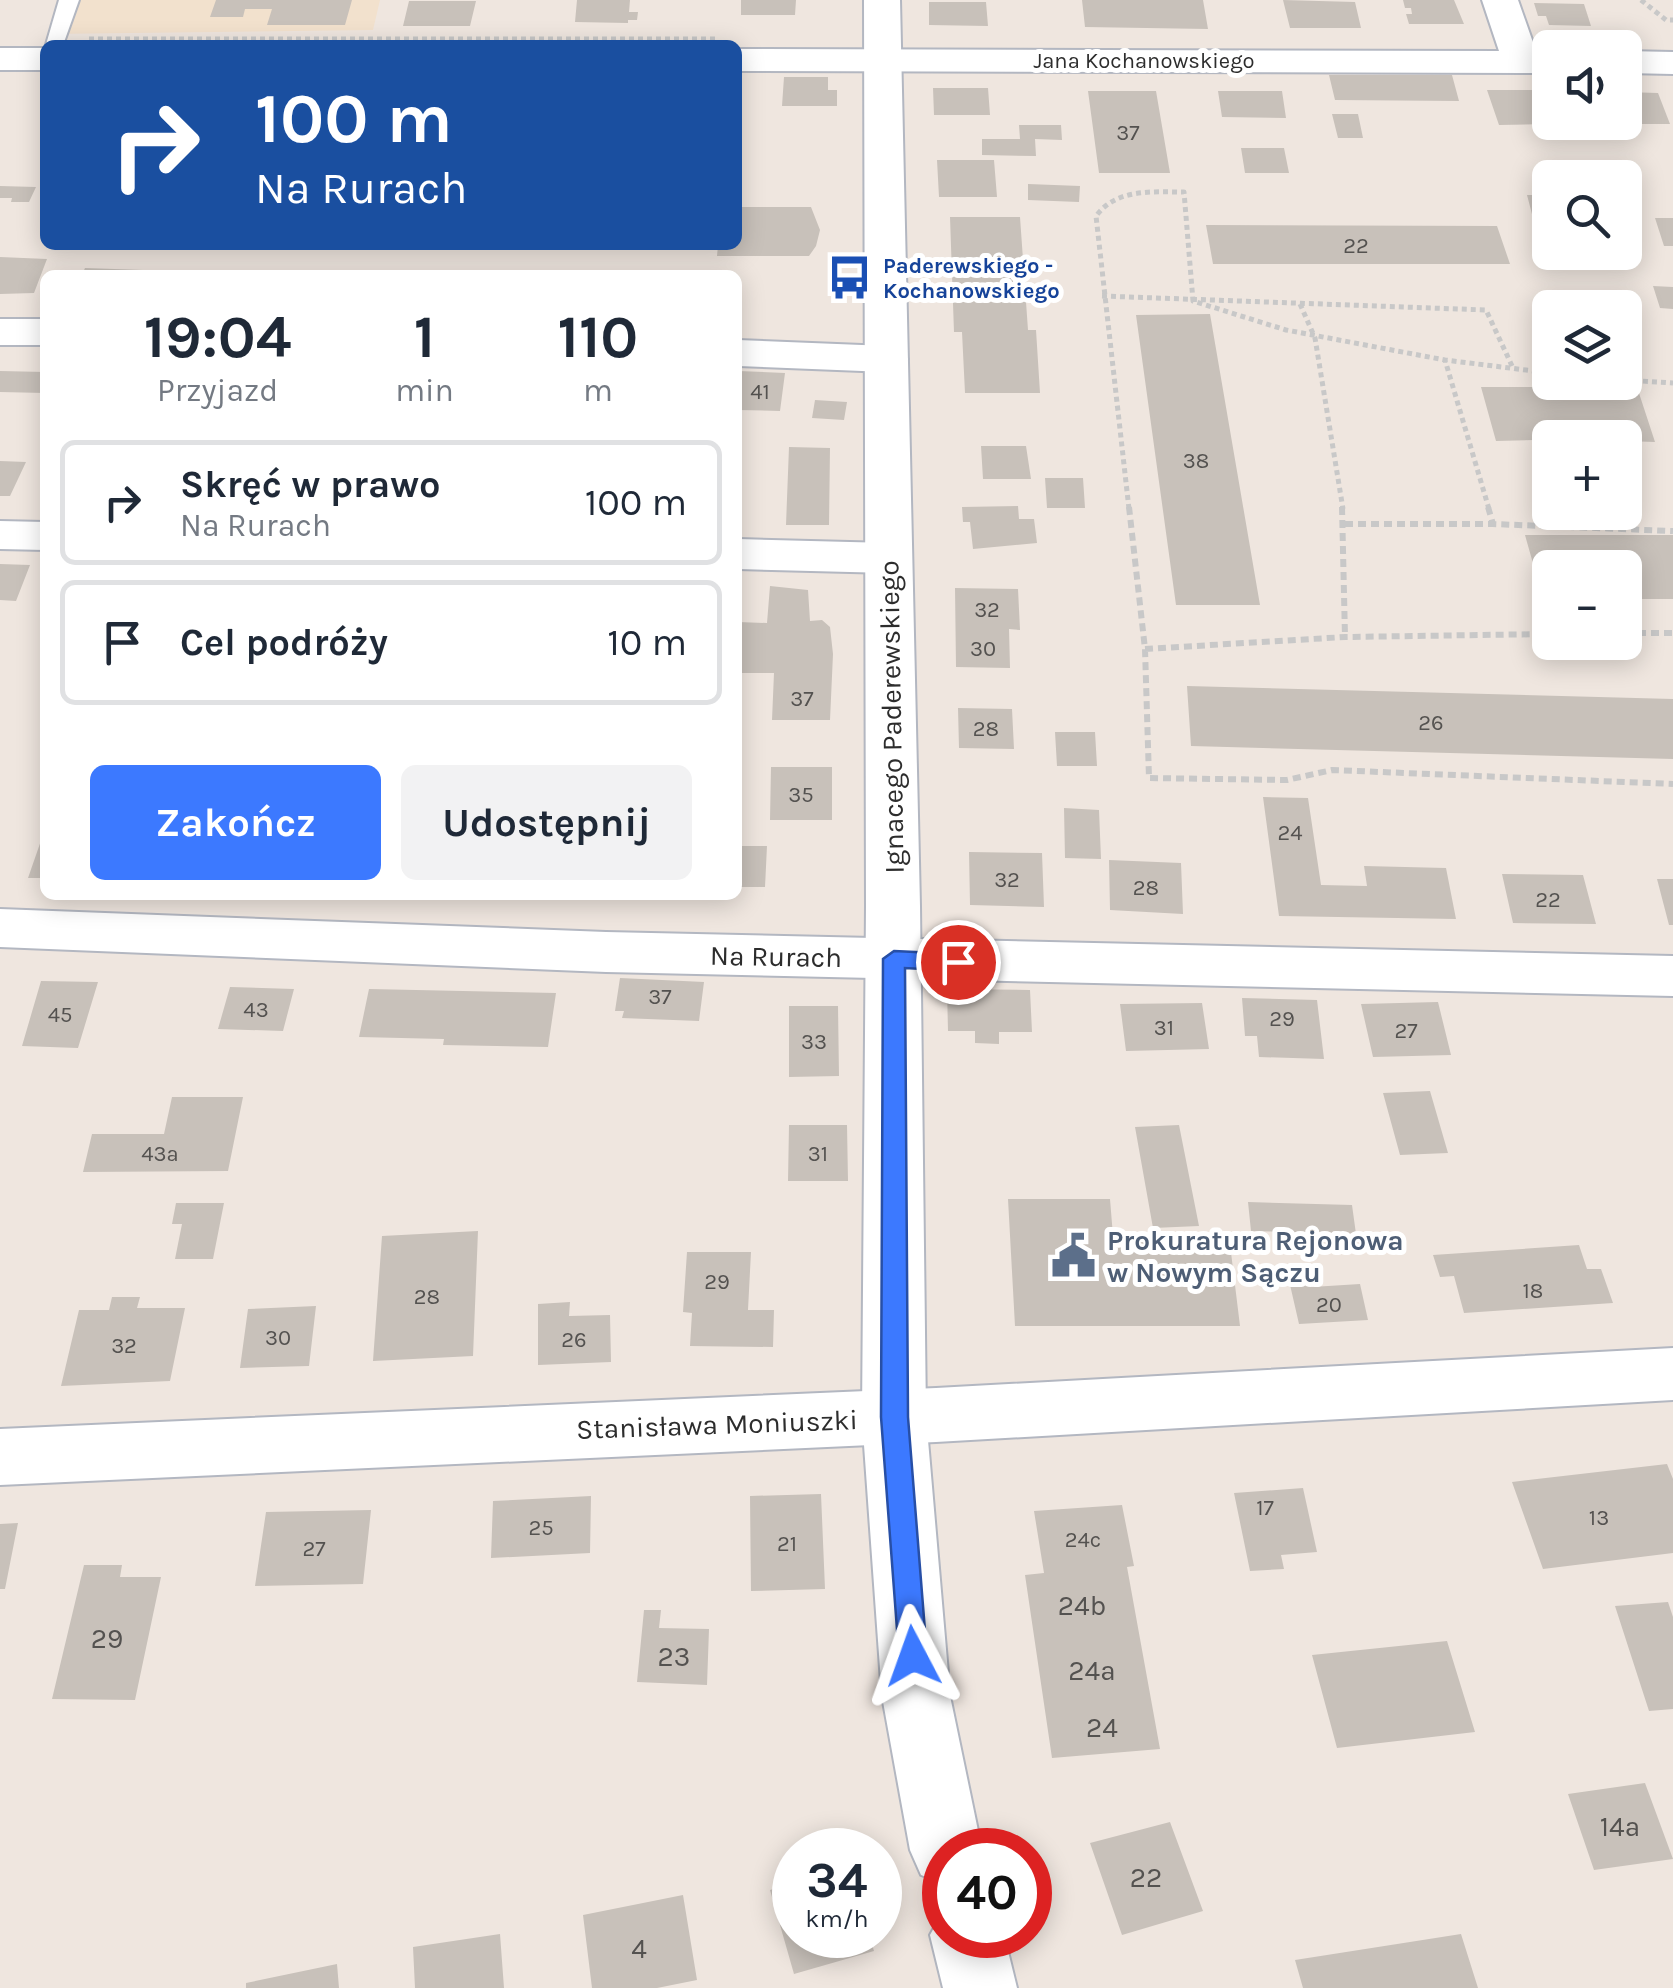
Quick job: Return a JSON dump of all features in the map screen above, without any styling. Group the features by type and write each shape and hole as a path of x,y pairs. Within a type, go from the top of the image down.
{"street":[{"name":"Ignacego Paderewskiego","path":"882,0 894,959 894,1417 916,1696 942,1828"},
{"path":"1500,0 1532,55"},
{"path":"0,59 40,50"},
{"name":"Jana Kochanowskiego","path":"742,50 883,60 1532,62"},
{"path":"1642,62 1673,62"},
{"path":"0,332 40,332"},
{"path":"742,353 886,358"},
{"path":"0,535 40,536"},
{"path":"742,554 889,558"},
{"name":"Na Rurach","path":"0,928 606,952 1673,976"},
{"name":"Stanisława Moniuszki","path":"0,1458 894,1417 1673,1374"},
{"path":"973,1958 980,1988"}],"lane":[{"path":"54,40 69,0"}],"path":[{"path":"1641,0 1666,20 1673,20"},
{"path":"1193,301 1184,192 1125,194 1102,205 1096,216 1102,296 1144,650 1149,778 1287,780 1332,770 1673,784"},
{"path":"1102,296 1486,310 1513,369"},
{"path":"1193,301 1238,318 1316,338 1532,371"},
{"path":"1300,303 1316,338 1345,524 1345,636"},
{"path":"1445,360 1493,524"},
{"path":"1642,381 1673,383"},
{"path":"1345,524 1493,524 1673,531"},
{"path":"1642,633 1673,633"},
{"path":"1144,650 1345,636 1532,634"}],"shaded area":[{"path":"58,0 380,0 373,30 49,34"}],"building":[{"path":"216,0 352,0 345,25 267,25 272,9 245,9 243,17 210,17"},
{"path":"577,0 630,0 629,12 638,12 637,20 575,22"},
{"path":"741,0 796,0 795,15 741,15"},
{"path":"1082,0 1203,0 1208,29 1085,27"},
{"path":"1283,0 1355,2 1361,28 1290,28"},
{"path":"1403,0 1454,0 1464,24 1409,24 1406,14 1412,14 1411,8 1405,8"},
{"path":"409,1 476,1 470,26 403,26"},
{"path":"929,2 986,2 988,26 929,25"},
{"path":"1534,3 1584,4 1591,26 1549,25 1546,16 1538,16"},
{"path":"1329,75 1452,75 1459,101 1335,100"},
{"path":"784,77 828,77 828,90 837,90 837,106 782,106"},
{"path":"933,88 988,88 990,115 934,115"},
{"path":"1487,90 1532,90 1532,124 1499,125"},
{"path":"1088,91 1156,91 1170,173 1099,173"},
{"path":"1218,91 1282,91 1286,118 1222,117"},
{"path":"1642,93 1658,93 1670,124 1642,124"},
{"path":"1332,114 1358,114 1363,138 1338,138"},
{"path":"1019,125 1061,125 1062,140 1035,139 1036,156 982,155 982,139 1020,139"},
{"path":"1241,148 1284,148 1289,173 1245,173"},
{"path":"937,160 994,160 997,197 939,197"},
{"path":"1028,184 1080,186 1079,202 1028,200"},
{"path":"0,186 36,187 29,202 11,202 12,198 0,198"},
{"path":"742,207 811,207 820,230 809,256 717,256 718,250 742,250"},
{"path":"950,217 1020,217 1028,330 1036,330 1040,393 965,393 962,332 954,332"},
{"path":"1655,218 1673,218 1673,246 1664,246"},
{"path":"1206,225 1497,226 1510,264 1213,264"},
{"path":"0,257 47,259 34,293 0,294"},
{"path":"1653,286 1673,287 1673,309 1660,308"},
{"path":"1210,314 1260,605 1176,605 1136,315"},
{"path":"0,371 40,372 40,393 0,392"},
{"path":"742,371 785,373 780,411 742,410"},
{"path":"1481,387 1532,387 1532,400 1641,400 1655,442 1642,442 1642,420 1532,420 1532,440 1496,441"},
{"path":"815,400 847,402 844,420 812,418"},
{"path":"981,446 1026,446 1031,479 983,479"},
{"path":"789,447 830,448 829,525 786,525"},
{"path":"0,461 26,462 10,496 0,496"},
{"path":"1045,478 1083,478 1085,508 1047,508"},
{"path":"1018,506 1019,519 1034,519 1037,543 973,549 970,522 963,522 962,507"},
{"path":"1525,535 1673,535 1673,599 1642,599 1642,550 1532,550 1532,560"},
{"path":"0,564 30,565 16,601 0,600"},
{"path":"770,586 808,590 810,621 822,620 830,627 830,720 772,720 774,673 742,673 742,622 767,623"},
{"path":"955,588 1018,589 1020,630 1009,629 1010,668 956,667"},
{"path":"1187,686 1673,699 1673,759 1191,746"},
{"path":"958,708 1012,709 1014,749 959,748"},
{"path":"1055,732 1095,732 1097,766 1057,766"},
{"path":"771,767 832,767 832,820 770,820"},
{"path":"1263,797 1308,798 1321,885 1367,886 1364,866 1446,868 1456,919 1279,916"},
{"path":"1064,808 1099,810 1101,859 1065,858"},
{"path":"40,844 40,878 28,878"},
{"path":"742,846 767,846 765,887 742,887"},
{"path":"969,852 1042,853 1044,907 970,905"},
{"path":"1109,860 1181,863 1183,914 1110,910"},
{"path":"1502,874 1583,875 1596,924 1513,923"},
{"path":"1657,879 1673,879 1673,925 1669,925"},
{"path":"620,978 704,982 699,1021 622,1018 624,1011 615,1011"},
{"path":"41,981 98,982 78,1048 22,1046"},
{"path":"230,987 294,989 283,1031 218,1029"},
{"path":"369,989 556,993 548,1047 443,1045 444,1039 359,1037"},
{"path":"947,989 1030,990 1032,1032 999,1032 999,1044 975,1043 975,1031 948,1031"},
{"path":"1242,998 1317,1000 1324,1059 1259,1057 1257,1036 1245,1036"},
{"path":"1438,1002 1451,1055 1373,1057 1361,1004"},
{"path":"1202,1003 1209,1049 1126,1051 1120,1004"},
{"path":"789,1006 838,1006 839,1076 789,1077"},
{"path":"1430,1091 1448,1153 1400,1155 1383,1093"},
{"path":"172,1097 243,1097 228,1171 83,1172 92,1134 164,1134"},
{"path":"789,1125 847,1125 848,1181 788,1181"},
{"path":"1179,1125 1199,1226 1153,1228 1135,1127"},
{"path":"1008,1199 1110,1199 1113,1236 1229,1236 1240,1326 1015,1326"},
{"path":"1248,1202 1352,1205 1356,1234 1251,1231"},
{"path":"176,1203 224,1203 213,1259 175,1259 182,1224 172,1224"},
{"path":"478,1231 473,1356 373,1361 382,1236"},
{"path":"1579,1245 1587,1269 1601,1269 1613,1303 1464,1313 1454,1276 1440,1277 1433,1255"},
{"path":"687,1252 751,1252 748,1310 774,1310 773,1347 690,1346 692,1313 683,1312"},
{"path":"1309,1275 1312,1287 1360,1284 1368,1320 1299,1324 1288,1276"},
{"path":"112,1297 140,1297 137,1308 185,1308 170,1381 61,1386 79,1310 109,1310"},
{"path":"570,1302 569,1316 610,1315 611,1362 538,1365 538,1304"},
{"path":"316,1306 309,1366 240,1368 248,1309"},
{"path":"1667,1464 1673,1479 1673,1553 1543,1569 1512,1482"},
{"path":"1303,1488 1317,1552 1281,1555 1284,1569 1250,1571 1234,1493"},
{"path":"821,1494 825,1589 751,1591 750,1496"},
{"path":"591,1496 590,1553 491,1558 493,1501"},
{"path":"1122,1505 1134,1566 1127,1567 1160,1749 1052,1758 1025,1575 1044,1573 1034,1511"},
{"path":"371,1510 363,1584 255,1586 266,1512"},
{"path":"18,1523 5,1589 0,1589 0,1524"},
{"path":"84,1565 122,1565 120,1577 161,1577 135,1700 52,1699"},
{"path":"1668,1602 1673,1617 1673,1709 1649,1711 1615,1606"},
{"path":"644,1610 661,1610 659,1628 709,1629 707,1685 637,1682"},
{"path":"1447,1641 1475,1732 1337,1748 1312,1655"},
{"path":"1645,1783 1673,1859 1594,1870 1568,1794"},
{"path":"1170,1822 1203,1911 1122,1935 1090,1843"},
{"path":"683,1895 697,1980 657,1988 592,1988 583,1915"},
{"path":"500,1934 504,1988 415,1988 413,1947"},
{"path":"1461,1934 1478,1988 1303,1988 1295,1960"},
{"path":"789,1958 850,1958 794,1974"},
{"path":"337,1964 339,1988 246,1988 246,1983"}],"place":[{"name":"Paderewskiego - Kochanowskiego","path":"850,278"},
{"name":"Prokuratura Rejonowa w Nowym Sączu","path":"1074,1256"}],"route":[{"path":"913,1656 894,1417 894,959 958,962"}]}
